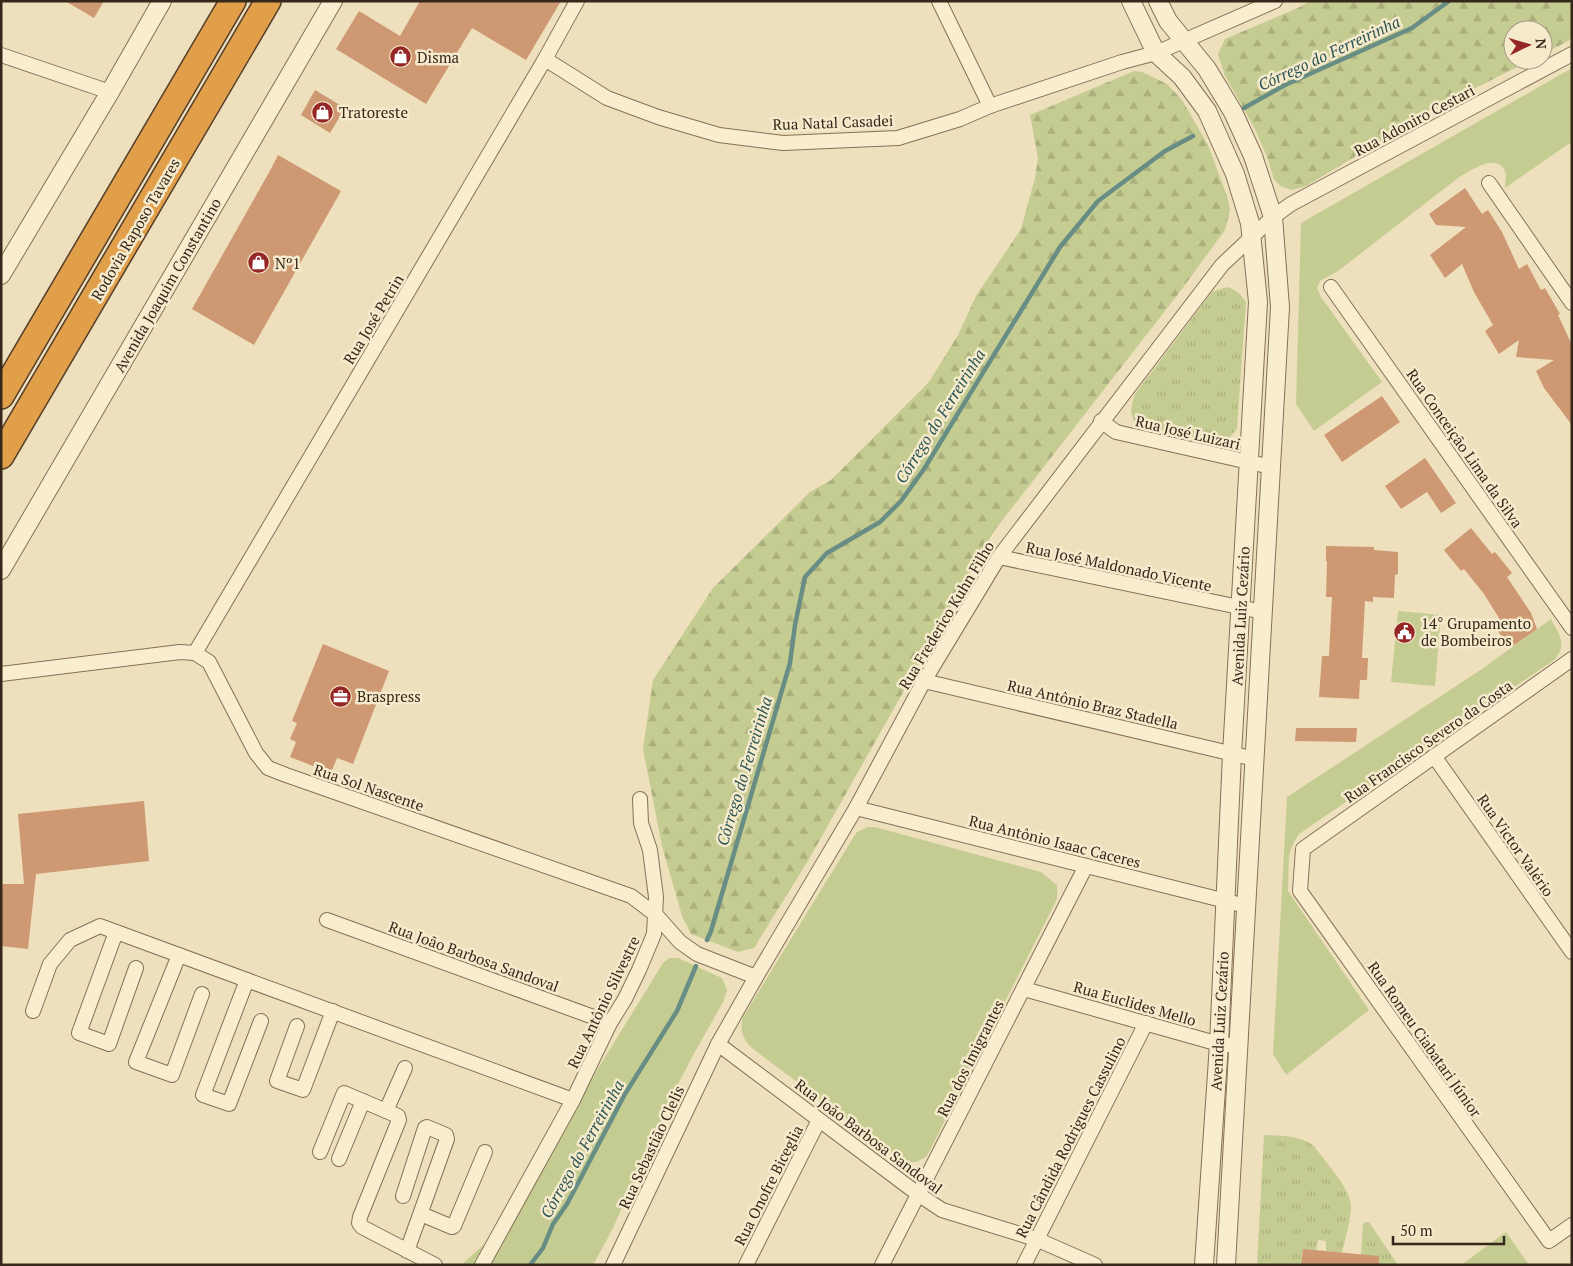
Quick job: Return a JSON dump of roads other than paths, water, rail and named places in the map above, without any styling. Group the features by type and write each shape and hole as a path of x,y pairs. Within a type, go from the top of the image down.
{"highway":[{"name":"Rodovia Raposo Tavares","path":"1,396 233,1"},
{"name":"Rodovia Raposo Tavares","path":"1,456 268,1"}],"street":[{"path":"1,275 162,1"},
{"name":"Avenida Joaquim Constantino","path":"1,570 333,1"},
{"name":"Rua José Petrin","path":"195,653 545,59 577,1"},
{"path":"939,1 990,106"},
{"name":"Avenida Luiz Cezário","path":"1130,1 1156,53 1182,77 1207,111 1235,174 1250,223 1258,302 1232,754 1219,1044 1204,1265"},
{"name":"Avenida Luiz Cezário","path":"1158,1 1168,21 1207,69 1233,112 1253,156 1273,217 1280,307 1226,1265"},
{"name":"Rua Natal Casadei","path":"545,59 607,98 658,117 719,135 783,143 898,138 960,119 990,106 1122,62 1156,53 1275,1"},
{"path":"1,54 110,92"},
{"name":"Rua Adoniro Cestari","path":"1252,237 1273,217 1291,204 1572,54"},
{"path":"1489,183 1572,303"},
{"name":"Rua Frederico Kuhn Filho","path":"718,1044 856,808 924,681 998,557 1222,265 1252,237"},
{"name":"Rua Conceição Lima da Silva","path":"1331,287 1572,628"},
{"name":"Rua José Luizari","path":"1101,422 1116,432 1271,467"},
{"name":"Rua José Maldonado Vicente","path":"998,557 1263,612"},
{"path":"1,674 180,652 195,653"},
{"name":"Rua Sol Nascente","path":"195,653 209,662 256,753 268,768 631,896 656,915 680,942 697,954 756,977"},
{"name":"Rua Francisco Severo da Costa","path":"1303,848 1572,660"},
{"name":"Rua Antônio Braz Stadella","path":"924,681 1255,759"},
{"path":"1236,685 1259,688"},
{"name":"Rua Victor Valério","path":"1434,756 1572,952"},
{"name":"Rua Antônio Silvestre","path":"482,1265 573,1100 610,1022 625,999 654,934 656,897 650,850 641,823 640,799"},
{"name":"Rua Antônio Isaac Caceres","path":"856,808 1246,906"},
{"name":"Rua Romeu Ciabatari Júnior","path":"1303,848 1300,891 1549,1241 1572,1226"},
{"name":"Rua dos Imigrantes","path":"882,1265 1086,866"},
{"name":"Rua João Barbosa Sandoval","path":"327,920 610,1022"},
{"path":"33,1011 50,964 70,940 100,926 573,1100"},
{"path":"116,932 79,1033 109,1044 136,968"},
{"path":"179,955 136,1062 172,1075 202,994"},
{"path":"247,980 203,1095 229,1104 261,1021"},
{"name":"Rua Euclides Mello","path":"1024,989 1219,1044 1238,1046"},
{"path":"297,1026 277,1080 304,1090 333,1011"},
{"name":"Rua Cândida Rodrigues Cassulino","path":"1024,1265 1146,1023"},
{"name":"Rua João Barbosa Sandoval","path":"718,1044 942,1210 1036,1239 1095,1265"},
{"name":"Rua Sebastião Clelis","path":"613,1265 718,1044"},
{"path":"386,1111 405,1068"},
{"path":"320,1152 344,1093 398,1116 399,1120 359,1223 362,1227 435,1265"},
{"path":"339,1159 363,1101"},
{"name":"Rua Onofre Biceglia","path":"746,1265 819,1120"},
{"path":"403,1196 425,1128 446,1135 447,1139 407,1251"},
{"path":"421,1214 452,1227 454,1226 485,1152"}],"waterway":[{"name":"Córrego do Ferreirinha","path":"1244,108 1285,85 1412,28 1449,1"},
{"name":"Córrego do Ferreirinha","path":"707,940 790,663 795,625 805,577 827,553 880,522 901,501 924,469 1060,247 1098,201 1165,151 1193,136"},
{"name":"Córrego do Ferreirinha","path":"530,1265 543,1248 553,1224 567,1204 625,1094 677,1011 696,966"}],"place":[{"name":"Disma","path":"401,57"},
{"name":"Tratoreste","path":"323,112"},
{"name":"Nº1","path":"259,263"},
{"name":"14° Grupamento de Bombeiros","path":"1405,632"},
{"name":"Braspress","path":"341,696"}]}
